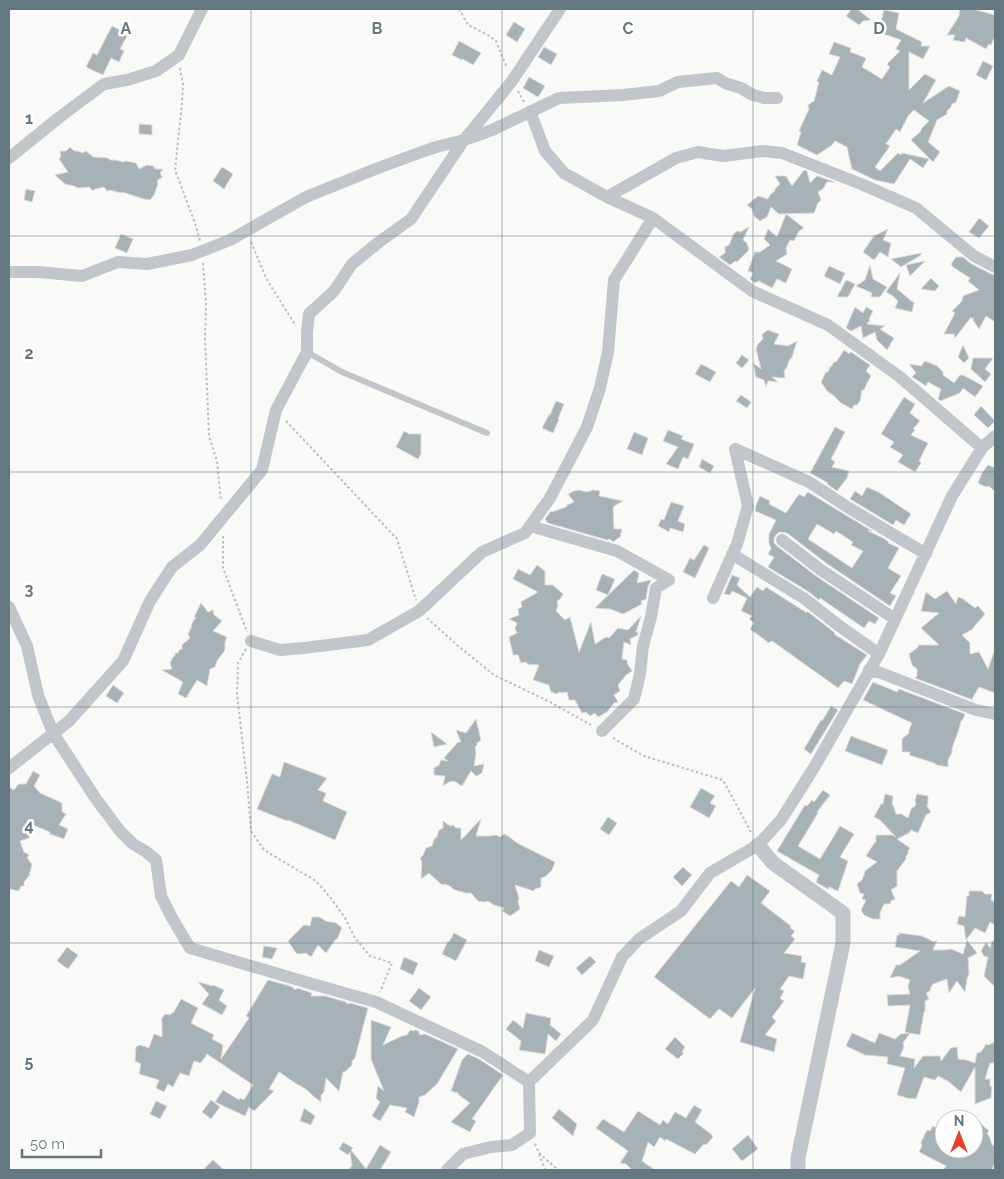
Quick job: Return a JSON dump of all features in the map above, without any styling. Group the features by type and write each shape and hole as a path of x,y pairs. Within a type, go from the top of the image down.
{"street":[{"path":"9,158 104,84 127,80 156,71 179,56 202,9"},
{"path":"9,768 69,721 123,661 150,602 172,566 200,545 262,470 276,410 307,347 309,314 334,291 352,264 411,219 464,140 512,81 560,9"},
{"path":"9,272 39,272 82,276 118,262 147,264 192,255 230,240 306,197 373,170 492,130 559,98 624,96 659,91 678,82 709,78 717,78 764,98 777,98"},
{"path":"530,111 545,150 564,173 607,197 653,218 752,291 828,325 900,377 982,448"},
{"path":"607,197 676,158 698,152 723,156 763,151 782,153 916,208 974,256 995,267"},
{"path":"251,641 280,650 368,640 419,611 482,552 525,533 550,498 586,427 600,388 608,352 614,280 653,218"},
{"path":"446,1170 463,1154 491,1147 512,1145 530,1133 529,1082 593,1020 622,957 639,939 681,911 710,873 758,845 781,820 815,766 879,654 952,496 982,448 995,436"},
{"path":"713,598 737,544 748,506 735,450 809,482 926,554"},
{"path":"530,526 617,551 669,580 656,588 634,699 602,732"},
{"path":"782,540 821,570 895,619"},
{"path":"732,554 805,599 879,654"},
{"path":"9,607 28,646 38,695 54,733 96,799 120,831 133,844 156,860 161,896 190,948 376,1002 484,1052 529,1082"},
{"path":"869,670 976,710 995,714"},
{"path":"758,845 772,863 843,913 843,943 798,1158 798,1170"}],"lane":[{"path":"307,347 342,372 487,433"}],"path":[{"path":"459,9 468,25 496,41 512,81 530,111"},
{"path":"179,56 183,85 175,170 195,223 203,251 210,436 217,461 222,518 223,568 251,641 238,663 237,694 251,831 264,850 316,881 330,897 345,918 355,938 370,956 392,963 376,1002"},
{"path":"246,231 267,280 307,347"},
{"path":"276,410 397,540 419,611 494,675 550,702 644,756 723,780 758,845"},
{"path":"530,1133 545,1170"},
{"path":"539,1153 558,1170"}],"building":[{"path":"852,9 857,9 871,20 863,21 859,25 846,16"},
{"path":"960,9 972,9 995,15 995,36 991,45 989,44 986,49 966,38 965,42 953,40 955,35 947,35 959,16"},
{"path":"884,10 899,13 896,29 922,42 921,46 930,46 923,59 909,52 909,90 925,74 936,80 923,103 949,86 960,91 956,102 952,104 947,114 937,120 928,142 940,152 933,162 911,140 929,121 914,110 908,116 900,132 896,129 886,144 890,146 875,167 880,171 898,153 929,159 923,168 910,159 894,184 875,180 852,169 847,147 835,141 817,155 797,145 801,132 799,131 809,109 808,105 814,101 819,82 817,81 822,70 832,75 840,57 829,54 834,42 851,48 850,52 866,58 862,67 882,79 890,67 887,64 900,51 896,49 901,40 878,32"},
{"path":"514,22 525,29 517,42 506,35"},
{"path":"112,26 127,36 120,49 124,51 119,62 111,58 103,75 86,67 93,53 97,55"},
{"path":"459,41 481,53 473,65 452,55"},
{"path":"544,47 557,54 551,65 538,57"},
{"path":"983,61 993,66 986,80 976,75"},
{"path":"529,77 545,86 538,97 523,88"},
{"path":"139,124 152,125 152,135 139,134"},
{"path":"70,147 74,151 82,153 86,151 93,157 136,163 139,169 147,165 153,166 155,169 163,169 160,173 162,177 157,181 158,184 154,195 150,200 122,192 107,191 104,187 93,191 89,187 78,188 65,184 55,175 68,172 59,159 61,156 60,151 66,151"},
{"path":"222,167 233,174 224,189 213,181"},
{"path":"804,170 807,171 810,183 817,176 835,182 827,182 823,189 818,192 821,200 814,213 779,214 771,207 767,217 760,221 754,216 752,209 747,205 758,196 768,199 780,184 775,176 786,176 792,186"},
{"path":"26,189 35,191 32,202 24,200"},
{"path":"786,214 804,228 799,231 794,241 790,240 786,248 787,254 776,261 792,269 786,283 777,279 772,288 759,281 755,283 750,279 753,273 748,271 755,252 760,252 770,245 764,239 768,229 777,237"},
{"path":"979,218 989,226 979,238 969,232"},
{"path":"749,227 743,240 747,243 749,250 737,262 735,261 730,265 719,257 725,253 725,247 729,245 734,233"},
{"path":"888,229 883,240 891,243 888,257 880,252 874,260 863,252 874,236"},
{"path":"121,234 133,239 127,253 115,248"},
{"path":"921,253 921,255 901,267 891,259"},
{"path":"956,257 963,257 970,263 995,275 995,322 986,316 979,329 973,320 974,317 972,319 971,317 955,338 954,334 944,334 955,313 952,311 962,301 963,296 979,290 968,281 970,278 953,267 951,264"},
{"path":"925,261 910,276 906,265"},
{"path":"870,265 873,279 887,287 880,297 871,297 872,293 856,286 865,280"},
{"path":"829,266 845,273 840,284 824,276"},
{"path":"900,273 897,289 914,303 912,312 895,308 898,301 886,292"},
{"path":"931,278 939,286 935,291 921,289"},
{"path":"846,280 855,284 848,297 837,297"},
{"path":"855,307 863,313 866,307 873,311 867,324 885,326 880,329 894,338 887,350 877,340 875,332 863,338 861,326 851,331 846,328"},
{"path":"768,330 779,334 774,344 788,346 797,341 792,357 784,371 785,378 772,377 778,382 768,381 766,387 764,380 756,377 753,363 761,369 756,349 763,339 762,334"},
{"path":"963,345 969,358 964,363 958,357"},
{"path":"844,350 849,354 851,352 870,365 866,371 871,376 864,390 862,390 860,401 852,409 841,403 827,391 821,382 826,372 837,361"},
{"path":"742,355 749,360 742,368 736,363"},
{"path":"973,358 993,358 985,369 991,374 985,382 971,369"},
{"path":"925,361 937,366 943,372 943,375 954,383 960,375 963,375 983,386 975,397 963,388 960,393 940,401 938,399 941,389 928,382 926,386 912,377 916,373 909,364 921,366"},
{"path":"701,364 716,372 710,382 695,374"},
{"path":"741,395 751,402 747,408 736,401"},
{"path":"904,397 915,404 910,413 920,421 913,429 915,430 911,435 928,443 919,461 921,463 915,472 898,462 903,455 890,447 894,442 881,434"},
{"path":"556,401 564,404 553,433 542,428"},
{"path":"981,406 995,421 988,428 974,415"},
{"path":"835,427 845,432 831,459 835,462 832,467 849,471 847,478 837,491 828,483 810,473"},
{"path":"668,430 683,436 681,439 694,444 688,459 683,457 678,469 666,464 678,447 663,441"},
{"path":"404,431 409,434 421,434 421,454 418,459 396,447"},
{"path":"634,432 648,438 642,455 627,449"},
{"path":"702,459 714,466 710,473 699,467"},
{"path":"988,465 995,468 995,492 989,486 986,487 978,483"},
{"path":"867,487 880,493 911,514 904,525 896,520 893,525 850,499 855,491 862,496"},
{"path":"579,490 586,492 600,491 599,496 623,501 614,506 613,509 614,529 622,529 620,537 613,542 610,539 607,540 548,523 545,519 551,511 566,507 574,502 568,494"},
{"path":"808,492 872,531 868,531 899,548 888,568 901,576 890,593 896,596 890,606 826,563 787,533 779,532 774,538 774,543 777,546 816,576 879,618 875,624 869,621 864,628 820,598 819,600 768,567 774,557 768,554 771,549 769,534 776,520 755,511 760,496 770,501 769,504 786,513 799,494 804,497","holes":["817,524 834,534 836,531 853,542 851,545 863,551 852,568 808,539"]},
{"path":"671,502 684,506 678,521 685,524 683,532 670,528 669,532 658,526 661,519 664,520"},
{"path":"704,545 709,548 695,578 683,572 690,558 694,560"},
{"path":"537,565 545,571 545,585 553,585 563,594 557,601 556,611 565,620 570,617 579,652 591,622 595,644 606,637 609,638 618,628 628,630 641,616 636,632 638,635 630,639 631,645 624,642 622,659 627,660 632,671 618,685 620,691 614,695 618,702 614,703 607,712 598,717 595,713 590,716 586,712 582,713 575,700 569,700 567,692 557,694 551,692 549,685 533,680 539,665 527,664 526,662 521,663 518,655 513,655 509,637 517,633 515,629 517,623 509,619 519,615 518,609 522,607 521,602 538,592 513,579 518,569 530,575"},
{"path":"634,570 639,573 637,583 651,580 646,599 641,601 642,604 623,614 610,609 595,608"},
{"path":"602,574 615,579 608,595 596,590"},
{"path":"732,575 740,578 737,585 750,597 757,587 763,591 766,587 807,613 807,611 834,634 867,655 860,664 852,684 844,681 838,688 775,643 771,641 769,643 750,629 754,623 749,619 752,616 741,611 747,598 732,591 730,595 724,594"},
{"path":"947,591 956,604 958,597 975,608 978,606 985,614 973,629 962,635 970,643 970,654 979,652 988,669 995,652 995,693 979,687 973,700 915,678 917,676 917,669 912,665 909,654 919,645 939,645 921,628 939,613 921,611 926,592 935,599"},
{"path":"201,603 208,612 213,610 214,615 222,621 213,631 227,637 225,650 215,667 210,669 207,686 197,680 186,698 178,694 183,682 162,670 172,669 170,663 175,653 182,649 182,645 190,638 188,634"},
{"path":"873,682 897,692 899,689 965,714 948,760 948,767 909,755 910,752 902,752 902,739 909,733 912,723 863,700"},
{"path":"113,685 124,693 117,703 106,696"},
{"path":"831,706 838,710 811,754 804,749"},
{"path":"476,719 481,740 475,747 474,766 484,764 482,773 476,776 471,771 462,786 454,781 443,786 445,776 434,775 434,768 439,765 441,760 448,761 444,758 458,742 461,742 456,730 466,733"},
{"path":"431,732 447,744 434,747"},
{"path":"851,736 888,750 882,765 845,751"},
{"path":"284,762 327,778 318,790 326,793 323,801 347,812 335,840 257,809 272,774 280,777"},
{"path":"33,771 40,775 34,786 40,793 62,803 62,812 66,814 59,825 68,829 64,839 33,825 29,838 20,841 24,852 29,855 27,858 32,864 29,876 19,891 9,889 9,787 14,790 19,784 26,784"},
{"path":"701,788 715,796 710,803 716,806 709,818 690,807"},
{"path":"823,790 830,795 817,812 798,846 820,859 840,826 854,834 840,857 848,861 838,891 829,887 828,889 819,884 816,882 819,875 777,851 805,805 807,806 812,800 814,802"},
{"path":"885,794 893,796 892,804 896,814 901,814 908,818 911,809 916,805 917,794 928,796 927,806 931,812 926,815 918,833 911,830 897,839 910,848 906,859 897,871 897,886 891,890 895,899 890,904 884,904 880,913 880,919 873,919 864,915 861,910 866,900 862,899 864,894 860,893 857,884 863,879 865,871 877,862 866,856 876,843 876,835 892,835 896,837 880,820 874,817 881,804 883,804"},
{"path":"608,817 617,823 609,835 600,829"},
{"path":"481,819 476,836 496,835 500,837 504,834 517,843 555,862 552,870 541,878 541,887 534,891 515,885 520,909 510,916 502,911 504,908 488,901 478,901 471,893 465,893 450,886 442,885 429,873 421,879 422,862 420,858 426,848 432,846 439,830 443,828 443,821 450,826 453,825 456,828 461,828 461,840"},
{"path":"683,867 692,875 682,886 673,877"},
{"path":"747,875 770,891 761,903 795,931 791,936 795,939 784,953 802,956 801,962 806,963 803,979 789,976 780,989 784,991 780,998 784,1001 772,1017 776,1021 765,1035 777,1039 774,1052 740,1042 755,988 732,1018 719,1009 710,1019 654,977 731,881 739,887"},
{"path":"969,891 982,891 985,894 992,894 991,900 995,902 995,925 990,922 985,933 975,928 966,940 964,926 957,924 959,916 965,917"},
{"path":"312,917 319,917 336,923 342,928 337,939 326,953 318,945 311,957 306,953 296,953 288,941 304,925 310,926"},
{"path":"454,933 467,940 456,961 442,954"},
{"path":"899,933 922,936 934,942 937,940 933,950 951,949 963,954 967,940 977,953 968,958 969,974 965,992 957,981 949,993 947,979 933,984 930,991 926,993 929,999 925,1001 925,1012 920,1035 910,1033 903,1043 904,1047 900,1056 915,1059 914,1068 923,1056 940,1056 941,1061 951,1048 957,1047 958,1059 975,1063 977,1053 981,1052 986,1044 995,1042 995,1063 990,1063 985,1079 990,1079 990,1086 992,1087 991,1098 975,1104 975,1067 961,1092 948,1081 938,1076 935,1080 924,1077 916,1099 897,1095 905,1068 887,1064 888,1057 865,1055 846,1046 852,1033 875,1043 879,1033 895,1039 901,1034 909,1033 905,1032 910,1005 888,1006 887,995 910,994 908,986 910,980 899,976 890,978 896,965 900,965 920,951 895,947"},
{"path":"992,941 995,941 995,987 984,976 988,957 984,956 981,951 986,942 990,948"},
{"path":"264,946 277,948 272,959 262,957"},
{"path":"67,947 78,955 68,969 57,961"},
{"path":"539,950 554,956 549,967 535,961"},
{"path":"590,956 596,962 582,975 576,968"},
{"path":"404,957 418,963 413,975 400,969"},
{"path":"268,980 290,986 296,990 297,988 312,993 311,996 325,996 346,1002 347,1004 350,1003 368,1008 355,1058 352,1061 352,1065 343,1072 339,1091 326,1078 321,1102 307,1090 279,1072 269,1089 274,1091 254,1111 249,1107 245,1116 215,1102 223,1090 239,1100 240,1098 244,1100 253,1085 207,1054 201,1063 194,1061 189,1076 180,1073 173,1087 168,1084 164,1092 156,1088 159,1080 139,1074 141,1064 135,1061 136,1047 140,1045 149,1048 154,1034 162,1037 161,1020 165,1014 169,1015 174,1012 181,999 198,1008 191,1023 214,1035 212,1039 223,1045 221,1059 249,1018 246,1016"},
{"path":"198,982 213,985 224,990 219,1000 227,1006 222,1015 202,1004 209,994"},
{"path":"419,988 431,997 421,1010 409,1001"},
{"path":"526,1013 551,1018 550,1025 561,1034 556,1041 548,1034 545,1054 519,1050 521,1041 506,1029 513,1020 523,1028"},
{"path":"371,1020 391,1027 383,1045 407,1035 410,1030 416,1030 420,1035 425,1034 458,1049 437,1084 425,1095 419,1097 414,1117 405,1112 407,1108 390,1105 380,1121 372,1116 380,1102 376,1098 378,1086 384,1091 371,1059"},
{"path":"675,1037 685,1047 682,1052 684,1053 678,1059 665,1049"},
{"path":"468,1054 503,1075 472,1119 476,1121 470,1132 451,1122 470,1103 458,1093 451,1091 462,1060"},
{"path":"211,1100 220,1107 211,1119 202,1112"},
{"path":"156,1101 167,1106 160,1119 150,1114"},
{"path":"694,1105 702,1110 695,1122 713,1137 695,1154 660,1137 654,1147 648,1142 642,1161 655,1170 632,1170 626,1164 620,1163 628,1151 596,1128 603,1119 624,1132 638,1111 660,1125 663,1120 668,1124 675,1112 686,1118"},
{"path":"304,1108 315,1116 311,1125 300,1121"},
{"path":"559,1109 577,1124 573,1136 552,1118"},
{"path":"933,1126 934,1159 984,1159 984,1127 989,1131 987,1133 992,1145 995,1146 995,1162 992,1170 943,1170 946,1166 919,1152 922,1146 921,1142 927,1130 930,1131"},
{"path":"748,1135 758,1149 742,1161 732,1149"},
{"path":"343,1142 353,1148 351,1150 366,1169 380,1145 391,1152 380,1170 349,1170 352,1165 350,1152 348,1155 339,1149"},
{"path":"213,1160 224,1170 203,1170"}]}
